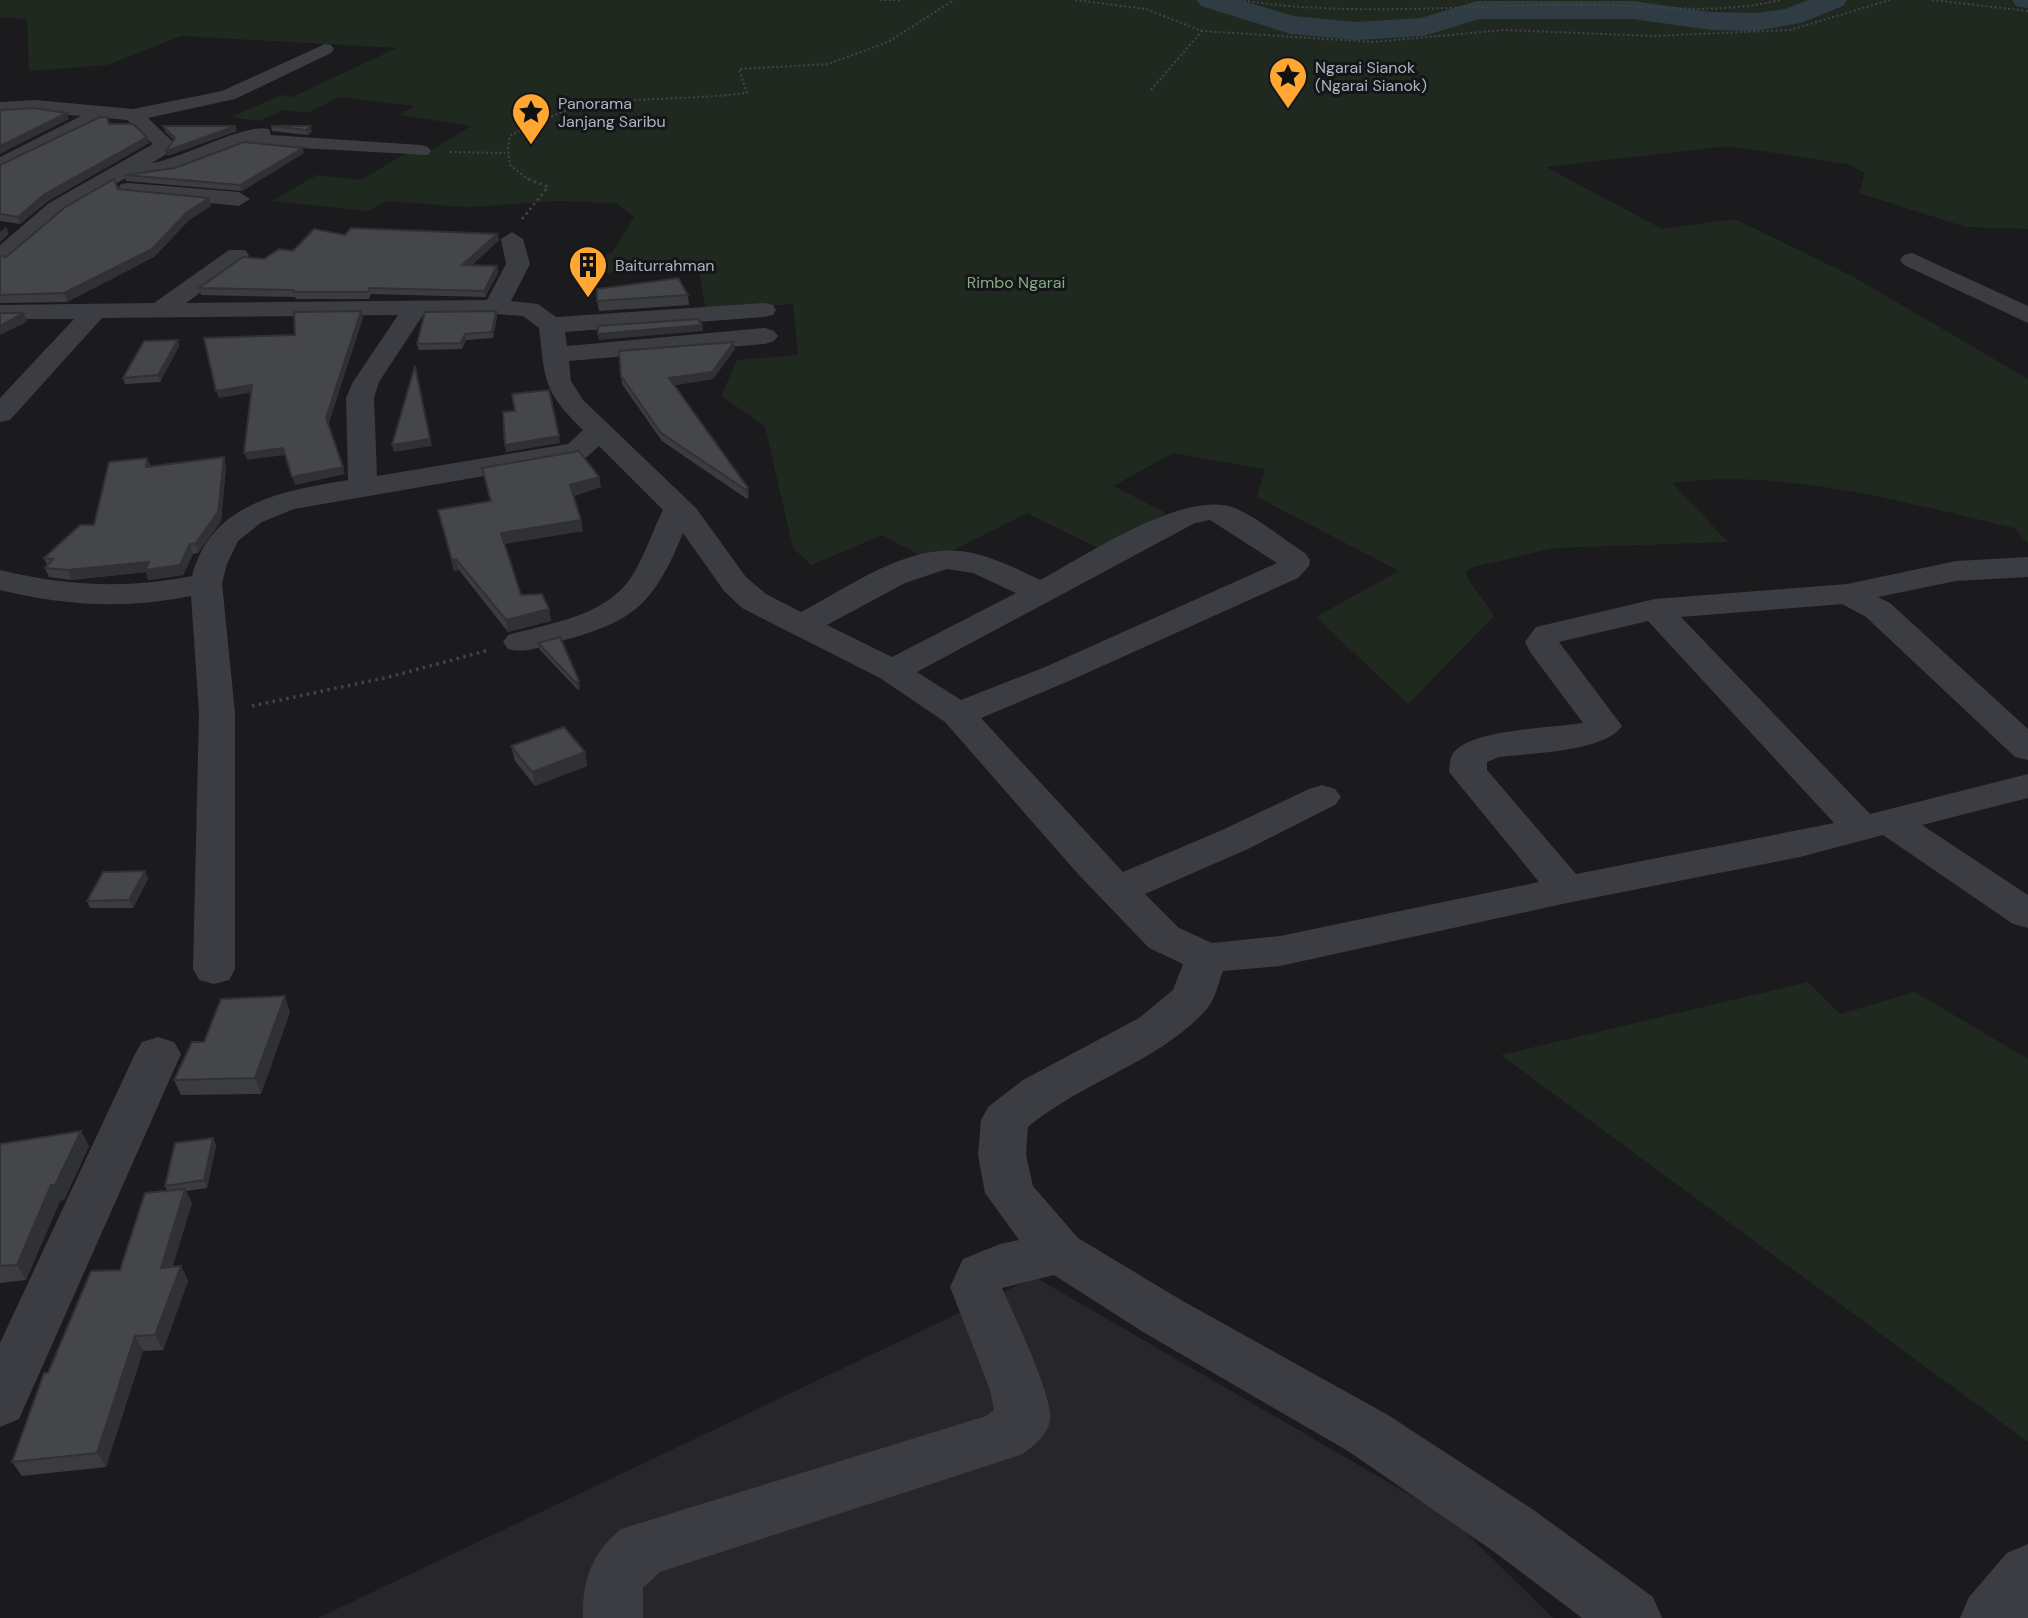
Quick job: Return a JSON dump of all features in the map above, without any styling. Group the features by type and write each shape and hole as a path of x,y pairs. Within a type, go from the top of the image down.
{"street":[{"path":"0,108 35,106 133,115 228,95 326,50"},
{"path":"0,165 102,113"},
{"path":"0,257 57,208 164,147 161,140 133,115"},
{"path":"124,170 174,167 238,139 280,127"},
{"path":"238,139 421,151"},
{"path":"93,186 239,199"},
{"path":"0,227 31,230"},
{"path":"495,307 518,264 512,239"},
{"path":"157,312 237,255"},
{"path":"1912,260 2028,316"},
{"path":"0,312 495,307 529,309 552,340 563,389 595,443 678,508 735,584 754,601 892,671 958,714 1117,890 1164,938 1207,958 1280,951 1567,889 1651,875 1877,826 2028,786"},
{"path":"363,486 360,398 366,382 415,309"},
{"path":"552,340 764,310"},
{"path":"0,414 94,312"},
{"path":"552,340 765,336"},
{"path":"214,969 216,713 206,583 217,544 233,528 262,508 363,486 595,443"},
{"path":"520,642 609,614 624,605 641,586 678,508"},
{"path":"892,671 1187,515 1201,512 1226,515 1289,554 1294,560 1287,571 1057,674 958,714"},
{"path":"800,626 919,565 947,559 972,563 1043,593"},
{"path":"1567,889 1468,772 1469,757 1490,747 1593,733 1604,726 1542,642 1548,634 1655,609 1847,594 1956,571 2028,566"},
{"path":"0,580 60,594 103,597 153,595 206,583"},
{"path":"1847,594 1864,600 1878,610 2028,749"},
{"path":"1655,609 1877,826 2028,914"},
{"path":"1117,890 1234,840 1322,797"},
{"path":"1207,958 1191,999 1155,1029 1039,1093 1004,1120 1002,1155 1010,1193 1060,1253 1162,1316 1368,1433 1514,1531 1632,1618"},
{"path":"0,1402 158,1054"},
{"path":"612,1618 611,1588 617,1570 642,1549 1003,1436 1023,1420 1017,1390 976,1287 981,1274 1000,1265 1060,1253"},
{"path":"1990,1618 2028,1573"}],"path":[{"path":"880,0 902,0"},
{"path":"512,239 516,228 548,187 527,179 510,167 505,153 510,136 530,123 539,124 581,105 708,98 747,93 739,69 828,64 888,42 954,0"},
{"path":"1074,0 1146,9 1202,32 1373,42 1504,30 1653,36 1790,30 1890,0"},
{"path":"1238,0 1300,10 1378,13 1560,5 1723,12 1758,7 1780,0"},
{"path":"1932,0 2028,11"},
{"path":"1152,90 1202,32"},
{"path":"421,151 505,153"},
{"path":"216,713 389,677 520,642"}],"shaded area":[{"path":"1035,1277 1453,1520 1553,1618 318,1618"}],"green space":[{"name":"Rimbo Ngarai","path":"0,0 2028,0 2028,229 1966,227 1859,193 1865,173 1847,164 1728,146 1546,167 1662,229 1735,219 1852,276 2028,379 2028,544 2014,528 1844,490 1758,480 1672,483 1728,542 1553,548 1470,568 1466,572 1468,579 1494,616 1408,704 1316,617 1399,571 1257,497 1265,469 1173,453 1113,486 1166,513 1100,549 1027,513 931,561 882,535 811,565 793,548 765,426 721,396 737,360 798,355 793,304 706,310 698,266 574,276 574,264 612,253 634,217 616,203 558,201 467,207 387,201 367,211 272,201 317,175 361,180 413,149 432,150 471,126 400,115 414,106 339,97 307,113 284,110 259,121 231,117 281,95 292,97 397,48 181,36 107,65 29,71 27,19 0,17"},
{"path":"1808,982 1840,1014 1915,992 2028,1059 2028,1442 1501,1055"}],"building":[{"path":"33,108 67,113 0,146 0,110"},
{"path":"100,117 107,117 109,124 133,124 147,137 45,194 18,217 0,214 0,165"},
{"path":"163,126 236,126 166,151 175,138"},
{"path":"271,126 310,126 306,130"},
{"path":"244,142 303,148 240,185 125,175 175,168"},
{"path":"114,179 118,189 209,198 187,212 152,249 64,293 0,295 0,256 6,257 64,208"},
{"path":"351,228 497,234 462,265 497,266 484,291 369,288 368,292 294,292 199,288 243,257 264,259 279,249 293,251 314,229 345,235"},
{"path":"678,278 688,295 597,301 597,289"},
{"path":"361,311 326,418 343,467 292,477 283,448 244,453 252,385 216,391 204,338 295,335 294,312"},
{"path":"496,311 492,332 465,334 461,343 417,344 425,312"},
{"path":"0,313 24,313 0,326"},
{"path":"698,319 702,325 598,334 598,326"},
{"path":"178,340 158,375 123,378 144,341"},
{"path":"734,342 712,372 669,378 748,488 746,490 661,433 621,376 619,351"},
{"path":"415,366 430,439 392,445"},
{"path":"549,390 559,436 505,445 503,412 515,411 512,394"},
{"path":"579,451 599,477 570,485 581,520 501,533 521,595 542,594 549,609 506,620 456,559 452,560 438,510 491,501 482,468"},
{"path":"224,457 218,512 195,544 190,544 180,565 145,570 149,562 68,570 45,568 53,559 44,558 80,525 94,525 109,462 147,458 146,467"},
{"path":"560,637 579,681 576,683 538,643"},
{"path":"564,727 585,752 532,772 511,746"},
{"path":"145,871 129,900 87,901 103,872"},
{"path":"285,996 255,1078 174,1080 192,1042 204,1042 221,999"},
{"path":"81,1131 55,1185 51,1185 17,1265 0,1266 0,1144"},
{"path":"213,1138 204,1180 165,1186 175,1143"},
{"path":"185,1189 161,1268 181,1266 155,1335 135,1336 97,1453 12,1462 44,1373 48,1373 91,1271 120,1270 145,1193"}],"waterway":[{"path":"1211,0 1291,25 1357,31 1424,27 1477,10 1633,10 1711,21 1756,22 1791,17 1833,0"}],"place":[{"name":"Ngarai Sianok (Ngarai Sianok)","path":"1288,110"},
{"name":"Panorama Janjang Saribu","path":"531,146"},
{"name":"Baiturrahman","path":"588,299"}]}
